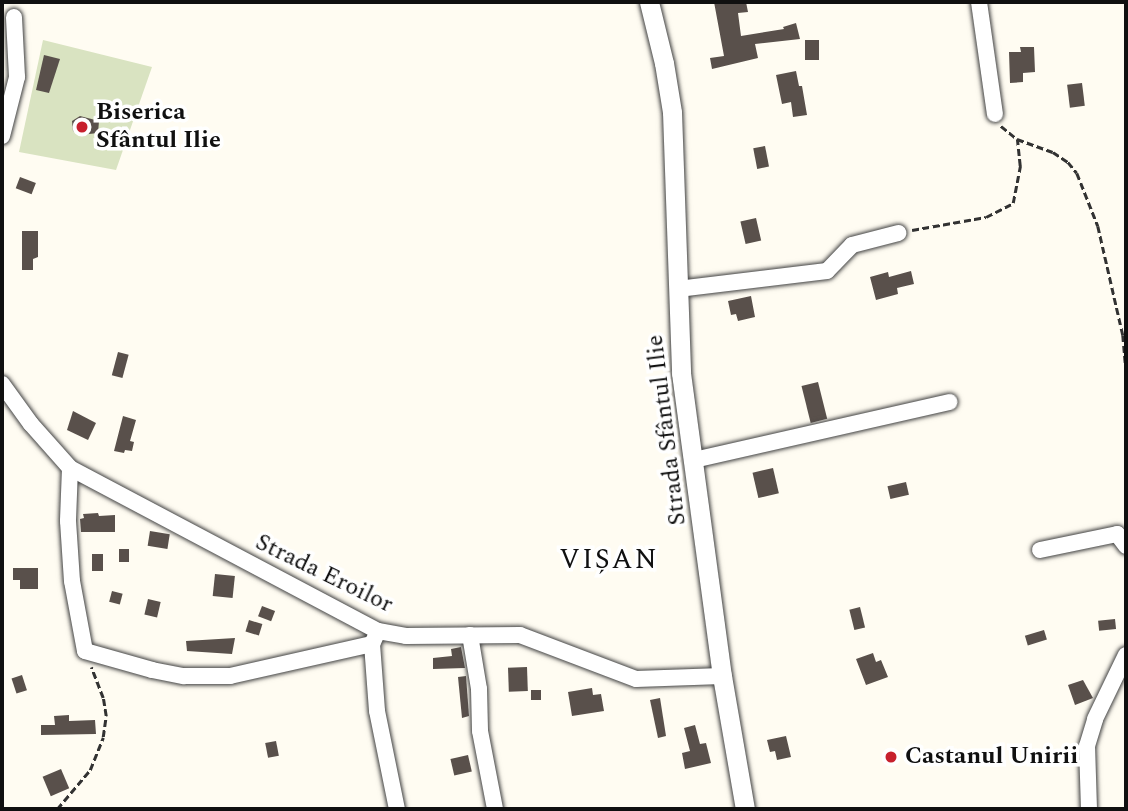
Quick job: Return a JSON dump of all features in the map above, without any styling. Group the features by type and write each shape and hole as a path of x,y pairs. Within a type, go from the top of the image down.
{"street":[{"name":"Strada Sfântul Ilie","path":"649,2 664,63 672,112 681,373 722,676 745,809"},
{"path":"979,2 995,114"},
{"path":"2,136 17,77 14,17"},
{"path":"678,289 827,271 852,245 898,233"},
{"name":"Strada Eroilor","path":"2,384 31,424 70,468 375,638 520,635 636,679 722,676"},
{"path":"694,460 950,402"},
{"path":"70,468 68,522 72,581 85,651 184,676 230,676 375,638 377,711 397,809"},
{"path":"1040,550 1117,534 1126,546"},
{"path":"470,635 479,689 480,731 495,809"},
{"path":"1090,809 1087,746 1095,719 1126,655"}],"path":[{"path":"995,114 1006,132 1017,139 1053,152 1068,162 1077,173 1098,226 1123,334 1126,368"},
{"path":"898,233 986,217 1013,203 1020,166 1017,139"},
{"path":"57,809 90,770 103,737 106,716 103,698 85,651"}],"green space":[{"path":"43,40 152,67 116,170 19,152"}],"building":[{"path":"714,2 746,2 748,12 738,13 741,36 784,29 783,27 796,23 800,39 755,44 758,58 712,69 710,58 724,56"},
{"path":"805,40 819,40 819,60 805,60"},
{"path":"1020,47 1034,47 1035,72 1023,73 1023,82 1010,83 1009,52 1021,52"},
{"path":"44,55 60,59 49,93 36,90"},
{"path":"796,71 799,86 802,86 807,115 793,117 791,102 782,104 776,75"},
{"path":"1082,83 1085,106 1070,108 1067,85"},
{"path":"80,116 99,121 98,133 80,135 73,131 72,121"},
{"path":"765,146 769,167 757,169 753,148"},
{"path":"20,177 36,183 32,194 16,188"},
{"path":"756,218 761,240 746,244 740,222"},
{"path":"22,231 38,231 38,257 33,259 33,270 22,270"},
{"path":"911,271 914,284 897,288 898,294 876,300 870,277 888,272 889,277"},
{"path":"751,296 755,317 738,321 736,314 731,315 728,301"},
{"path":"118,352 129,355 122,378 112,375"},
{"path":"818,382 827,419 811,423 802,386"},
{"path":"73,411 96,423 88,440 67,430"},
{"path":"123,416 136,420 130,441 134,442 132,451 125,450 124,453 114,451"},
{"path":"773,468 779,493 758,498 753,473"},
{"path":"906,482 909,495 890,499 887,486"},
{"path":"98,513 99,516 115,515 115,532 81,532 80,519 84,518 83,514"},
{"path":"150,531 170,534 167,549 148,546"},
{"path":"119,549 129,549 129,562 119,562"},
{"path":"92,554 103,554 103,571 92,571"},
{"path":"13,568 38,568 38,589 20,589 20,580 13,580"},
{"path":"215,574 235,576 233,598 213,596"},
{"path":"112,591 123,594 120,604 109,602"},
{"path":"148,599 161,602 157,618 144,615"},
{"path":"262,606 275,611 271,621 258,616"},
{"path":"860,607 865,627 854,630 849,610"},
{"path":"1115,619 1116,629 1099,631 1098,621"},
{"path":"249,620 262,624 259,636 245,631"},
{"path":"1044,630 1047,640 1028,645 1025,636"},
{"path":"235,638 232,654 187,651 186,641"},
{"path":"461,647 465,668 433,669 433,658 452,656 451,649"},
{"path":"873,653 876,662 881,660 888,677 866,685 856,659"},
{"path":"527,667 528,691 509,692 508,668"},
{"path":"22,675 27,690 16,694 12,678"},
{"path":"466,676 469,716 462,718 458,677"},
{"path":"1083,680 1093,698 1075,705 1068,685"},
{"path":"592,688 593,695 601,694 604,711 572,716 568,692"},
{"path":"531,690 541,690 541,700 531,700"},
{"path":"660,698 666,736 658,738 650,700"},
{"path":"69,715 69,721 95,720 96,734 41,735 41,725 55,725 54,716"},
{"path":"695,725 700,744 706,743 711,763 685,769 682,753 690,751 684,728"},
{"path":"786,736 791,757 777,760 775,751 770,752 767,740"},
{"path":"276,741 279,756 268,758 265,743"},
{"path":"468,755 472,772 454,776 450,759"},
{"path":"61,769 69,788 51,796 43,777"}],"place":[{"name":"Biserica Sfântul Ilie","path":"82,127"},
{"name":"Castanul Unirii","path":"891,757"}],"district":[{"name":"VIȘAN","path":"609,560"}]}
